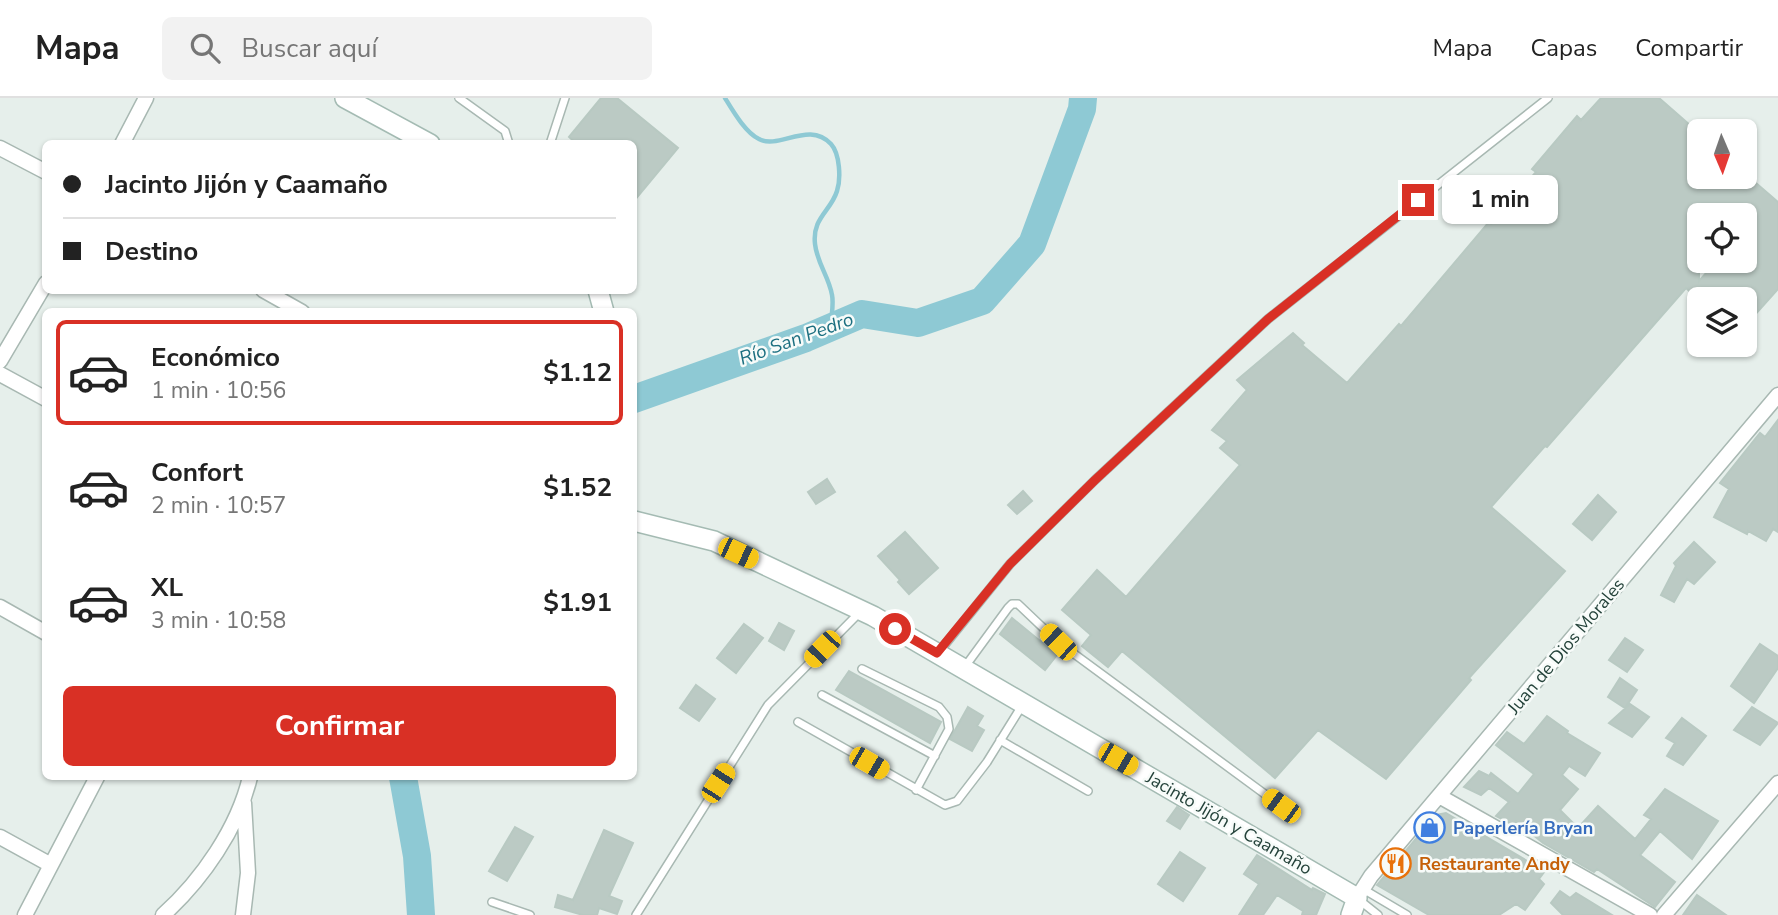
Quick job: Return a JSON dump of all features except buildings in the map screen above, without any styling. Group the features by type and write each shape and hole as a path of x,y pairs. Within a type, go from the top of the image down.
{"street":[{"path":"124,140 146,98"},
{"path":"345,98 423,140"},
{"path":"0,148 42,170"},
{"path":"0,361 42,289"},
{"path":"270,294 295,308"},
{"path":"0,374 42,397"},
{"name":"Juan de Dios Morales","path":"1357,901 1439,796 1778,395"},
{"name":"Jacinto Jijón y Caamaño","path":"637,522 714,541 861,611 1023,703 1357,901"},
{"path":"0,607 42,632"},
{"path":"25,915 95,780"},
{"path":"243,915 248,873 244,803 249,780"},
{"path":"1664,915 1778,783"},
{"path":"1439,796 1650,915"},
{"path":"163,915 201,874 244,803"},
{"path":"0,837 51,865"}],"lane":[{"path":"459,98 505,131 508,140"},
{"path":"551,140 565,98"},
{"path":"937,653 1010,564 1095,480 1268,319 1548,98"},
{"path":"964,669 1008,608 1012,604 1018,604 1058,642 1281,806"},
{"path":"636,915 768,705 861,611"},
{"path":"862,669 939,707 947,717 949,729 916,790"},
{"path":"822,695 934,756"},
{"path":"798,722 945,805 957,801 1023,703"},
{"path":"1000,740 1088,791"},
{"path":"1357,901 1378,915"},
{"path":"1357,901 1407,915"},
{"path":"492,902 530,915"}],"waterway":[{"path":"725,98 744,126 759,139 776,141 813,135 822,137 834,148 839,167 838,186 834,198 819,221 815,235 816,251 832,295 831,327"},
{"name":"Río San Pedro","path":"637,398 806,338 862,314 918,323 982,301 1032,244 1082,109 1083,98"},
{"name":"Río San Pedro","path":"404,780 417,856 421,915"}],"place":[{"name":"Paperlería Bryan","path":"1430,828"},
{"name":"Restaurante Andy","path":"1396,864"}],"route":[{"path":"895,629 937,653 1010,564 1095,480 1268,319 1418,200"}]}
